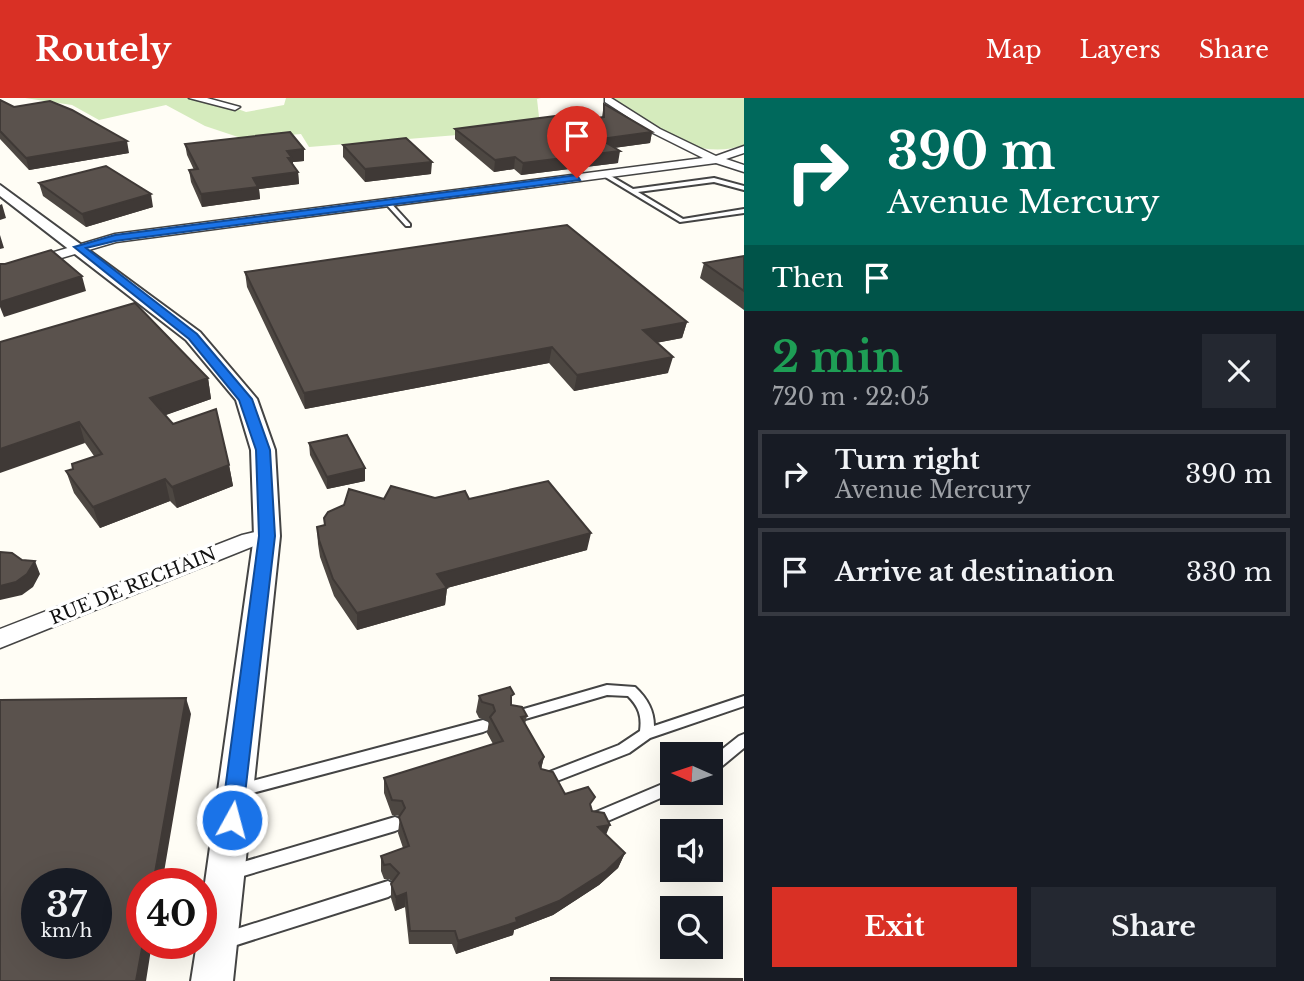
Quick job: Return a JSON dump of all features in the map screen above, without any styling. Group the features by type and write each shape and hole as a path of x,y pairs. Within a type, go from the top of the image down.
{"street":[{"path":"194,98 234,107"},
{"path":"608,100 649,130 714,160 744,169"},
{"path":"0,272 115,238 714,160 744,149"},
{"path":"0,188 193,336 246,399 263,450 267,536 217,936"},
{"name":"RUE DE RECHAIN","path":"0,639 249,540 267,536"},
{"path":"212,981 214,959"}],"lane":[{"path":"604,174 682,221 744,211"},
{"path":"633,191 714,180 744,188"},
{"path":"387,202 408,225"},
{"path":"515,717 607,690 631,691 645,705 649,722 646,734"},
{"path":"544,780 624,749 646,734 744,701"},
{"path":"235,792 483,726"},
{"path":"723,757 744,740"},
{"path":"594,820 660,791"},
{"path":"225,875 395,824"},
{"path":"217,944 388,889"}],"green space":[{"path":"25,98 188,98 222,103 246,112 284,105 286,98 541,98 537,99 540,126 531,129 309,147 301,134 244,139 205,126 166,105 99,120 72,105"},
{"path":"609,98 744,98 744,145 707,149 689,145 656,129"}],"building":[{"path":"0,100 14,107 50,101 72,110 127,141 26,158 0,131"},
{"path":"604,104 652,132 600,139 620,151 523,163 515,157 495,160 455,129 563,115 572,121 604,117"},
{"path":"290,132 304,149 287,151 292,158 288,158 298,172 253,178 258,187 201,194 189,170 198,169 185,144"},
{"path":"406,138 432,162 365,169 343,145"},
{"path":"106,166 151,194 82,214 39,183"},
{"path":"567,225 687,322 643,330 673,357 577,375 552,347 304,393 245,272"},
{"path":"51,250 82,276 0,302 0,264"},
{"path":"744,256 744,291 704,263"},
{"path":"135,303 208,378 150,398 173,424 216,409 229,465 172,487 165,479 93,507 66,471 73,469 72,464 102,454 79,422 0,449 0,342"},
{"path":"347,435 365,468 327,477 309,443"},
{"path":"548,481 591,533 437,574 447,588 357,613 333,579 319,540 317,527 325,525 324,518 328,512 344,505 349,489 384,499 391,486 435,498 465,491 469,499"},
{"path":"0,552 12,553 22,560 35,561 27,574 16,582 0,586"},
{"path":"510,687 514,694 511,696 511,705 522,707 527,716 521,717 544,757 539,763 541,769 553,772 565,794 588,787 595,797 590,804 592,811 604,813 610,825 598,827 625,853 606,871 559,901 516,918 517,922 458,941 455,931 410,931 406,893 396,897 391,884 399,873 390,864 384,865 381,856 409,846 399,817 405,808 402,801 392,800 384,778 503,741 490,717 495,711 493,705 482,702 479,696"},
{"path":"186,698 156,868 126,868 126,959 140,959 136,981 0,981 0,700"},
{"path":"551,978 742,979 742,981 551,981"}],"route":[{"path":"232,820 267,536 263,450 246,399 207,351 193,336 79,247 115,238 577,178"}]}
